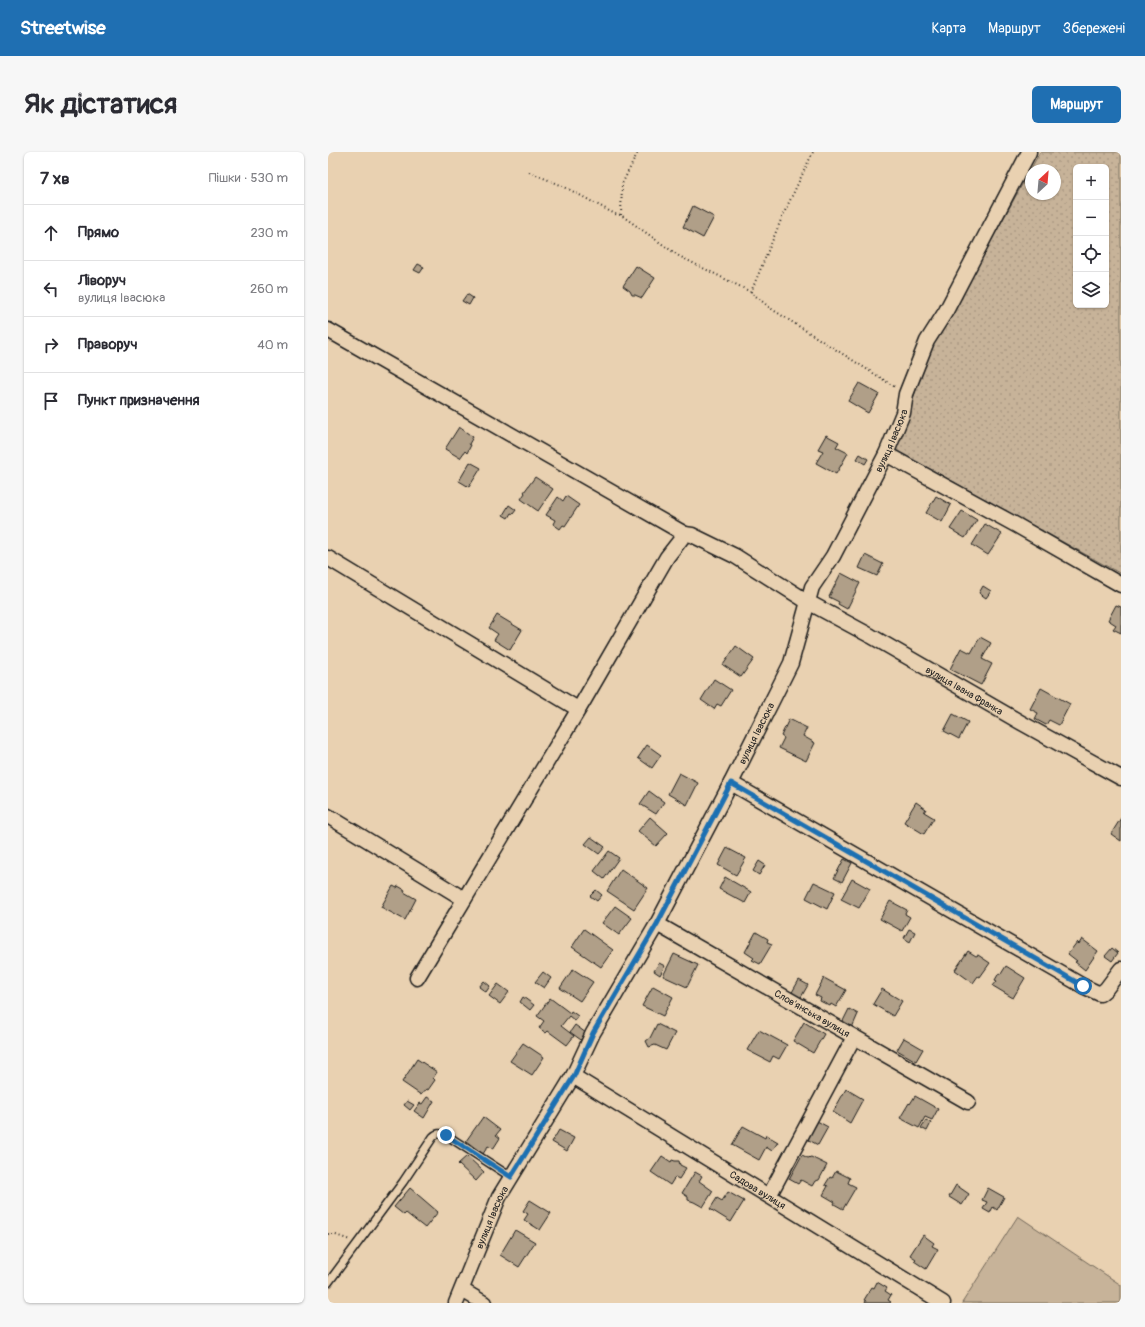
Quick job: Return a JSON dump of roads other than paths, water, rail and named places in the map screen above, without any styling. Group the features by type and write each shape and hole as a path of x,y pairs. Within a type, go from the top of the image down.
{"street":[{"name":"вулиця Івасюка","path":"456,1303 499,1197 574,1076 593,1033 657,924 731,783 791,662 812,587 832,556 886,454 903,412 906,394 927,341 946,311 1029,152"},
{"name":"вулиця Івана Франка","path":"328,330 685,534 692,535 735,556 808,602 1121,778"},
{"path":"886,454 1016,525 1121,585"},
{"path":"417,978 667,557 685,534"},
{"path":"328,558 578,709"},
{"path":"731,783 1083,986 1100,994 1106,989 1121,969"},
{"path":"328,816 464,898"},
{"name":"Слов'янська вулиця","path":"657,924 968,1102"},
{"path":"769,1196 854,1037"},
{"name":"Садова вулиця","path":"574,1076 943,1303"},
{"path":"462,1290 484,1303"}],"lane":[{"path":"328,1283 403,1182 433,1137 437,1134 441,1133 446,1135 511,1177"}]}
